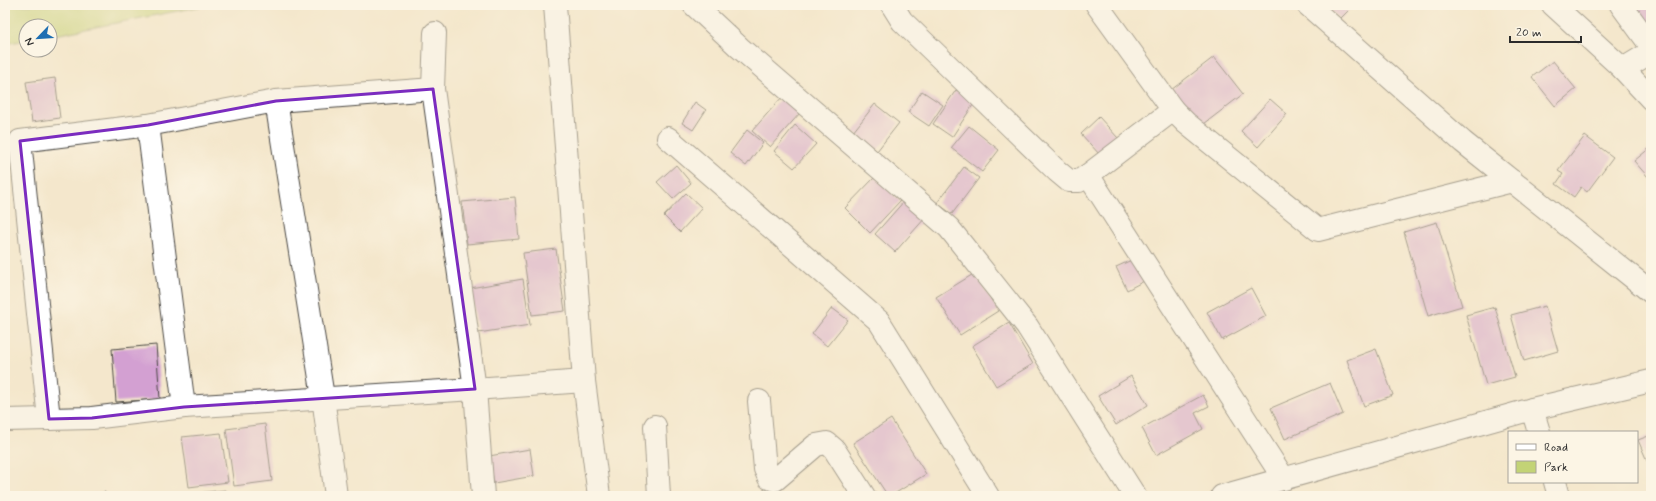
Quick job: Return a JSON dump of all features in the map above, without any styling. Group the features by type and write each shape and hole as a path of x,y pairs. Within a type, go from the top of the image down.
{"street":[{"path":"556,5 584,380 599,496"},
{"path":"694,5 740,48 949,228 1028,326 1135,496"},
{"path":"892,5 902,20 1069,181 1079,180 1088,175 1173,110"},
{"path":"1097,5 1173,110 1186,123 1318,230 1512,181"},
{"path":"1308,5 1463,142 1651,292"},
{"path":"1553,5 1623,69 1651,99"},
{"path":"1621,5 1651,46"},
{"path":"435,33 433,89 475,389 483,496"},
{"path":"1623,69 1651,52"},
{"path":"49,419 20,141 148,126 276,101 433,89"},
{"path":"276,101 323,397 336,496"},
{"path":"148,126 184,407"},
{"path":"668,138 880,322 988,496"},
{"path":"1088,175 1284,479"},
{"path":"5,420 92,418 184,407 323,397 475,389 584,380"},
{"path":"1222,496 1532,409 1651,381"},
{"path":"759,401 765,469 769,478 775,480 816,445 827,443 834,449 864,496"},
{"path":"1532,409 1539,431"},
{"path":"655,426 659,496"},
{"path":"1555,483 1559,496"}],"highlighted area":[{"path":"433,89 475,389 184,407 92,418 49,419 20,141 148,125 276,101"}],"green space":[{"path":"5,5 208,5 58,34 58,18 18,18 18,42 5,44"}],"building":[{"path":"1354,5 1340,19 1326,6"},
{"path":"1636,5 1651,5 1651,35"},
{"path":"1214,57 1243,94 1200,127 1171,90"},
{"path":"1553,61 1576,89 1555,106 1532,77"},
{"path":"55,78 60,118 32,122 26,82"},
{"path":"956,90 975,102 952,137 933,124"},
{"path":"922,91 943,105 929,126 908,112"},
{"path":"782,97 800,113 770,147 752,131"},
{"path":"1270,99 1287,114 1258,147 1241,131"},
{"path":"695,102 706,110 693,130 682,123"},
{"path":"875,104 899,123 877,151 853,132"},
{"path":"1099,117 1118,138 1100,155 1081,134"},
{"path":"795,125 816,144 794,168 774,151"},
{"path":"969,126 999,150 982,172 951,148"},
{"path":"747,130 763,143 746,166 730,153"},
{"path":"1585,136 1613,157 1587,192 1581,187 1574,197 1556,184 1563,174 1558,171"},
{"path":"1651,147 1651,175 1648,177 1634,161"},
{"path":"676,165 691,183 673,199 657,182"},
{"path":"964,167 979,178 952,214 937,203"},
{"path":"875,177 900,201 870,233 845,208"},
{"path":"686,193 702,208 680,232 664,216"},
{"path":"515,197 519,239 467,244 462,202"},
{"path":"906,199 926,217 895,252 875,234"},
{"path":"1437,222 1462,306 1428,316 1404,232"},
{"path":"556,249 565,311 532,315 523,253"},
{"path":"1136,258 1146,280 1127,290 1116,267"},
{"path":"975,273 998,311 960,335 936,297"},
{"path":"523,279 530,325 478,333 470,288"},
{"path":"1251,288 1266,316 1222,340 1207,312"},
{"path":"1545,306 1558,351 1524,361 1511,315"},
{"path":"1495,307 1515,377 1486,385 1466,315"},
{"path":"832,308 848,320 827,346 812,334"},
{"path":"1009,323 1033,364 996,386 972,346"},
{"path":"156,345 160,399 116,402 112,349"},
{"path":"1376,349 1393,395 1364,406 1347,360"},
{"path":"1131,376 1148,405 1116,425 1098,396"},
{"path":"1330,383 1343,414 1285,439 1271,408"},
{"path":"1203,395 1209,406 1195,413 1203,429 1156,455 1142,428"},
{"path":"891,419 926,474 891,496 888,496 853,443"},
{"path":"265,424 272,481 234,486 226,429"},
{"path":"221,433 228,482 189,487 182,437"},
{"path":"1651,435 1651,470 1638,440"},
{"path":"530,449 534,476 494,483 489,456"},
{"path":"226,490 227,496 189,496 188,494"},
{"path":"105,492 106,496 82,496 82,495"},
{"path":"544,493 544,496 520,496 520,495"}]}
